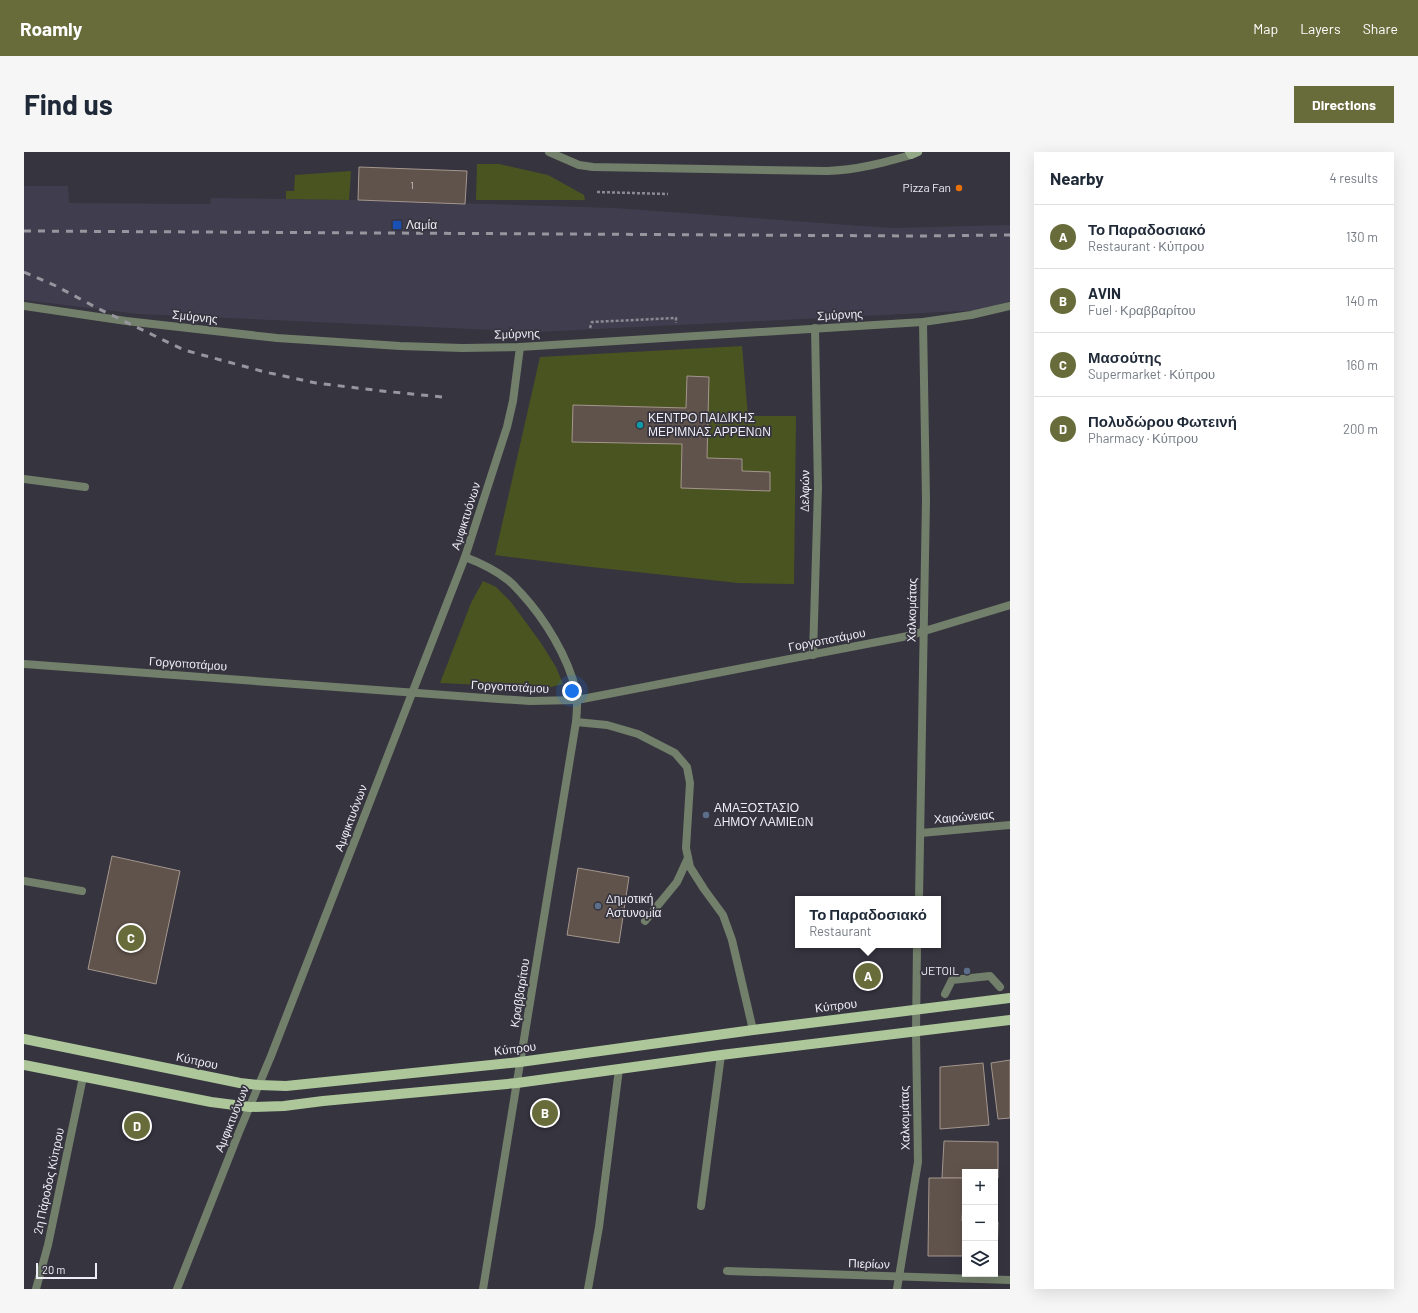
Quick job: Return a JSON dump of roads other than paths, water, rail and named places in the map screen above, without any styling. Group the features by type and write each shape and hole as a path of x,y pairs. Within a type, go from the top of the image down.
{"main road":[{"name":"Κύπρου","path":"24,1039 219,1079 259,1085 286,1086 520,1062 753,1030 1010,998"},
{"path":"24,1065 211,1102 250,1107 284,1106 517,1083 721,1055 1010,1020"}],"street":[{"path":"549,152 579,164 593,167 827,171 853,170 912,153"},
{"name":"Σμύρνης","path":"24,306 126,321 277,338 400,346 462,348 520,347 923,322 971,315 1010,306"},
{"name":"Χαλκομάτας","path":"919,896 926,500 923,322"},
{"name":"Δελφών","path":"813,655 818,488 816,328"},
{"name":"Αμφικτυόνων","path":"177,1289 259,1085 465,557 507,427 514,395 520,347"},
{"path":"24,479 85,486"},
{"name":"Κραββαρίτου","path":"465,557 485,564 509,581 530,603 545,625 565,661 574,686 577,700 576,722 483,1289"},
{"name":"Γοργοποτάμου","path":"24,664 507,700 577,700 887,640 924,631 1010,604"},
{"path":"576,722 607,725 638,734 675,753 687,767 690,783 686,848 690,867 723,915 732,940 753,1030"},
{"name":"Χαιρώνειας","path":"920,833 1010,825"},
{"path":"645,920 676,882 688,858"},
{"path":"24,880 82,891"},
{"name":"Χαλκομάτας","path":"897,1289 918,1162 916,1032 917,948"},
{"path":"946,994 952,980 990,976 1000,987"},
{"path":"701,1206 721,1055"},
{"path":"588,1289 599,1227 619,1069"},
{"name":"2η Πάροδος Κύπρου","path":"36,1289 49,1238 83,1077"},
{"name":"Πιερίων","path":"727,1271 1010,1280"}],"railway":[{"path":"24,231 918,236 1010,235"},
{"path":"24,272 56,286 99,309 184,350 265,372 316,383 442,397"}],"place":[{"name":"Pizza Fan","path":"959,188"},
{"name":"Λαμία","path":"397,225"},
{"name":"ΚΕΝΤΡΟ ΠΑΙΔΙΚΗΣ ΜΕΡΙΜΝΑΣ ΑΡΡΕΝΩΝ","path":"640,425"},
{"name":"ΑΜΑΞΟΣΤΑΣΙΟ ΔΗΜΟΥ ΛΑΜΙΕΩΝ","path":"706,815"},
{"name":"Δημοτική Αστυνομία","path":"598,906"},
{"name":"Μασούτης","path":"131,938"},
{"name":"JETOIL","path":"967,971"},
{"name":"Το Παραδοσιακό","path":"868,976"},
{"name":"AVIN","path":"545,1113"},
{"name":"Πολυδώρου Φωτεινή","path":"137,1126"}]}
